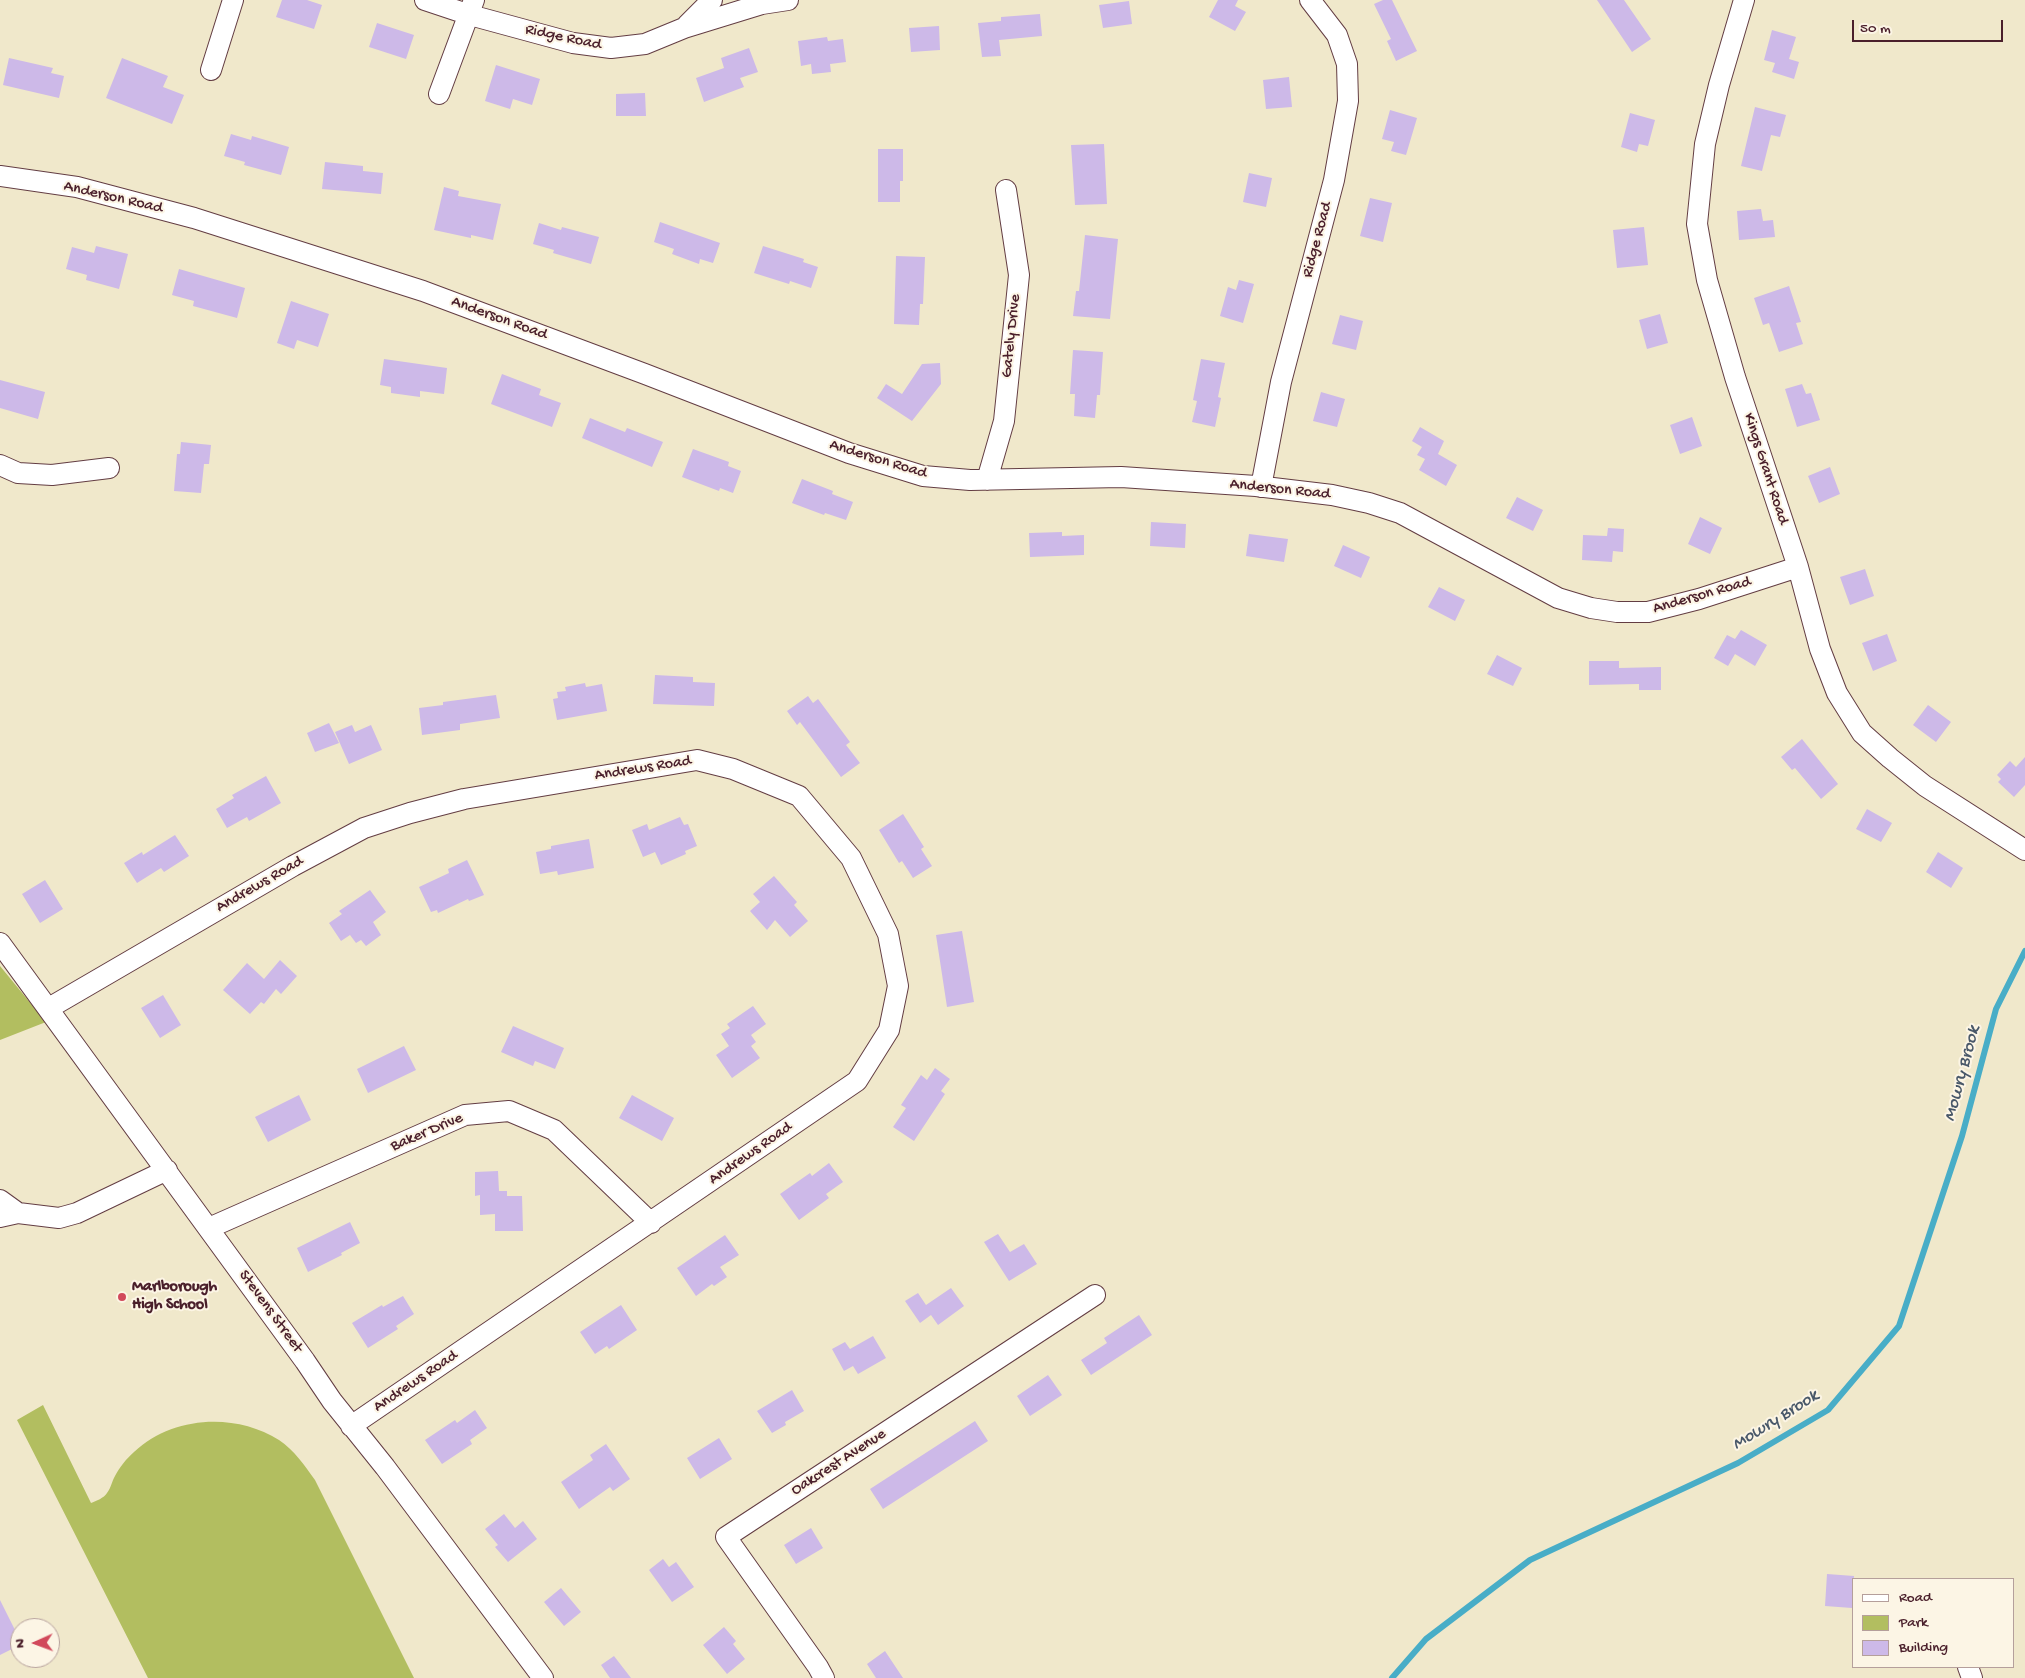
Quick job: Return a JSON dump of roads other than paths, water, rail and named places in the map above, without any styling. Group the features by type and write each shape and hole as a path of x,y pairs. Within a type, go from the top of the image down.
{"street":[{"path":"211,70 233,0"},
{"name":"Ridge Road","path":"425,0 472,8 573,43 611,48 645,44 684,28 762,4 788,0"},
{"path":"684,28 712,0"},
{"name":"Ridge Road","path":"1261,487 1280,382 1334,180 1348,101 1347,64 1337,35 1310,0"},
{"name":"Kings Grant Road","path":"1744,0 1719,85 1705,144 1697,224 1707,280 1734,377 1798,567 1820,649 1837,693 1862,733 1925,786 2025,850"},
{"path":"439,94 472,8"},
{"name":"Anderson Road","path":"0,176 77,187 194,218 423,291 849,453 924,476 987,480 1121,477 1261,487 1332,495 1400,513 1558,598 1591,608 1617,612 1648,612 1699,599 1798,567"},
{"name":"Gately Drive","path":"987,480 1004,421 1019,275 1006,190"},
{"path":"0,465 18,473 52,475 109,468"},
{"name":"Andrews Road","path":"49,1008 293,866 364,828 410,813 464,799 697,760 733,769 799,796 851,858 888,934 898,986 889,1030 857,1081 351,1426"},
{"name":"Stevens Street","path":"0,943 306,1361 332,1402 385,1468 543,1678"},
{"name":"Baker Drive","path":"209,1228 465,1115 509,1111 554,1130 651,1223"},
{"path":"0,1200 9,1215 59,1218 78,1213 167,1170"},
{"name":"Oakcrest Avenue","path":"824,1678 726,1537 1095,1295"}],"waterway":[{"name":"Mowry Brook","path":"1392,1678 1426,1639 1530,1560 1738,1463 1828,1410 1899,1326 1962,1136 1996,1009 2025,951"}],"place":[{"name":"Marlborough High School","path":"122,1297"}]}
